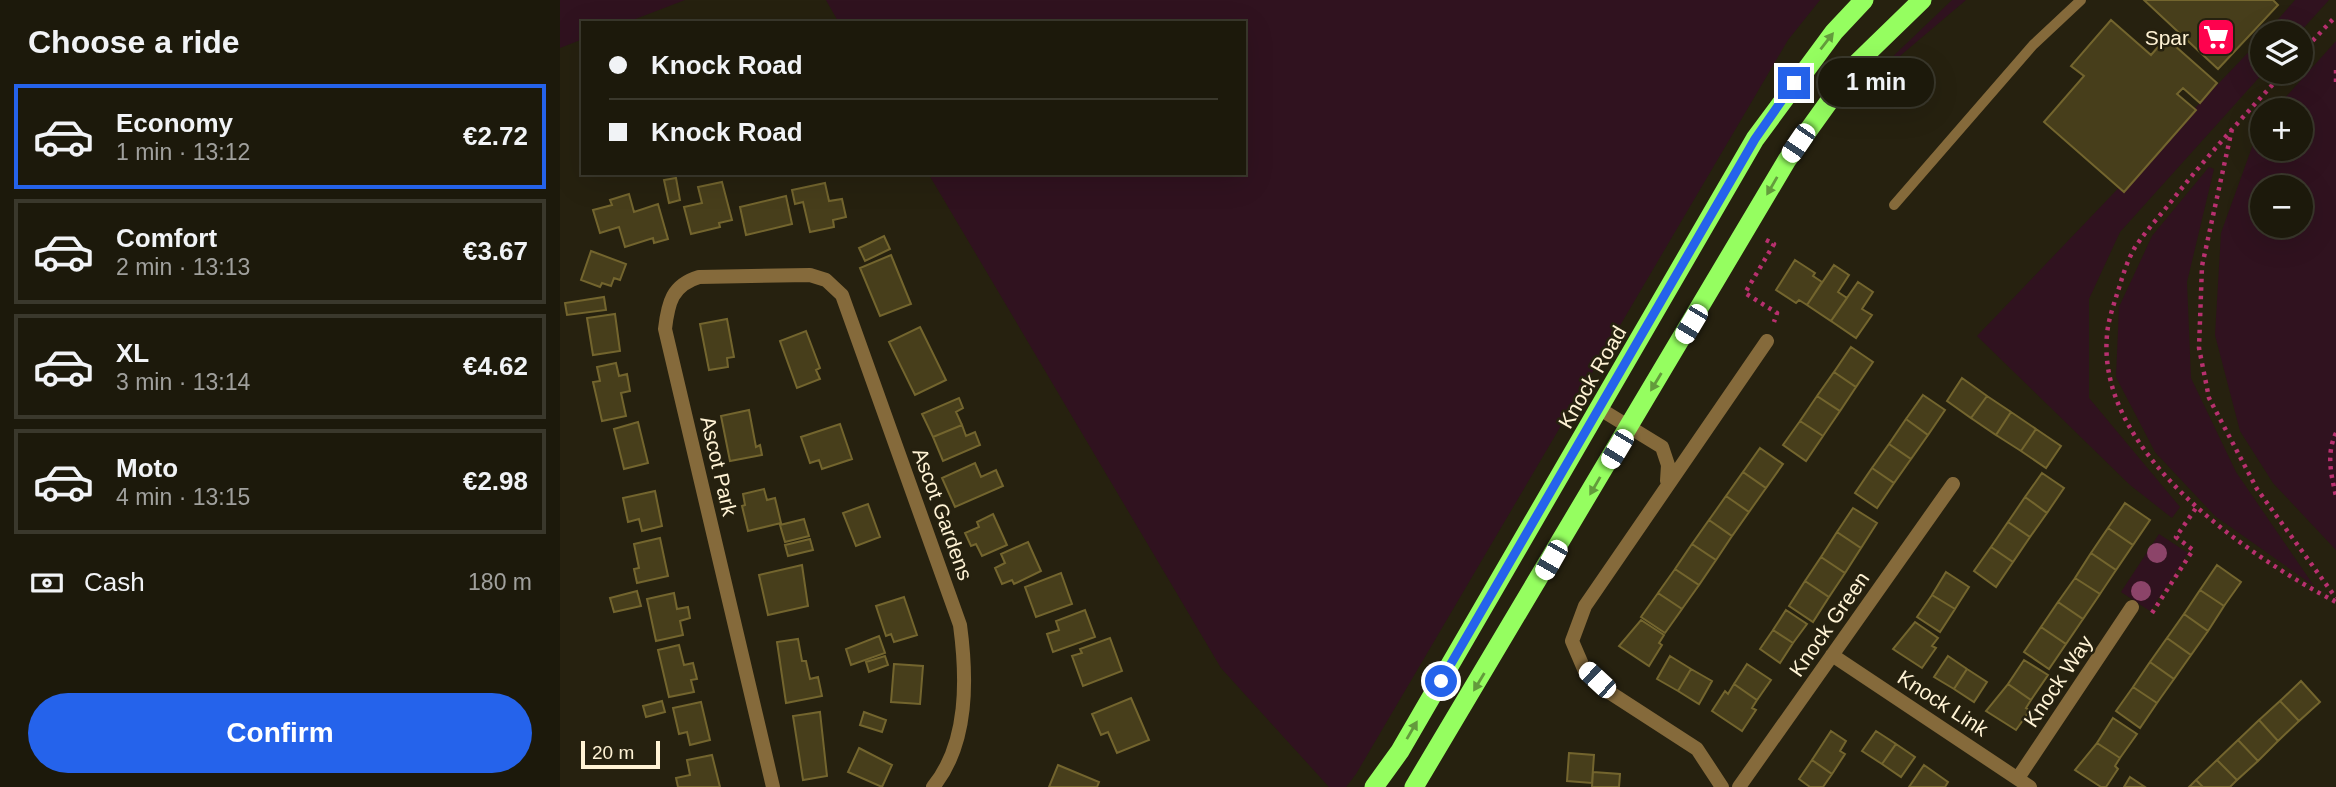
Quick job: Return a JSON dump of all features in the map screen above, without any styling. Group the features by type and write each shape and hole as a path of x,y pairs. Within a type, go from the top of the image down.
{"highway":[{"name":"Knock Road","path":"1374,787 1400,751 1755,139 1810,62 1864,0"},
{"path":"1414,787 1787,160 1856,64 1922,0"}],"street":[{"name":"Ascot Park","path":"773,787 665,328 673,293 683,282 699,277 810,275"},
{"name":"Ascot Gardens","path":"810,275 826,281 842,295 960,625 965,668 962,713 952,750 933,787"},
{"path":"1722,787 1697,749 1609,692 1584,669 1572,641 1584,606 1667,482 1767,341"},
{"path":"1600,409 1662,447 1668,465 1667,482"},
{"name":"Knock Green","path":"1739,787 1953,484"},
{"name":"Knock Way","path":"2024,783 2132,607"},
{"name":"Knock Link","path":"1832,655 2024,783"}],"lane":[{"path":"1894,205 2033,45 2081,0"}],"path":[{"path":"2313,40 2336,16"},
{"path":"2336,70 2336,87"},
{"path":"2273,84 2232,128 2135,249 2123,273 2106,335 2109,372 2117,402 2140,442 2196,508 2222,531 2295,581 2336,600"},
{"path":"2232,128 2202,265 2199,348 2209,398 2257,489 2336,600"},
{"path":"1759,236 1773,244 1745,293 1777,313 1767,341"},
{"path":"2336,433 2330,445 2330,467 2336,496"},
{"path":"2132,607 2149,618 2193,550 2176,537 2196,508"}],"shaded area":[{"path":"560,0 685,0 630,21 581,21 581,40 560,48"},
{"path":"826,0 1820,0 1788,40 1346,787 1329,787 1221,668 929,175 1246,175 1246,21 838,21"},
{"path":"1952,0 1966,0 1887,67 1885,64"},
{"path":"2295,0 2329,0 2310,21 2277,21"},
{"path":"2336,41 2336,550 2273,483 2240,431 2215,335 2221,233 2250,153 2250,161 2313,161 2313,98 2285,98 2297,84 2313,84 2313,67"},
{"path":"2250,51 2250,84 2253,84 2120,232 2089,299 2089,398 2180,507 2172,518 2130,485 1977,336"},
{"path":"2209,167 2214,169 2187,282 2191,378 2236,472 2314,586 2215,516 2155,452 2116,377 2119,307 2152,236"},
{"path":"2159,534 2188,553 2150,611 2121,592"}],"building":[{"name":"Spar","path":"2144,0 2273,0 2278,5 2263,21 2250,21 2250,35 2218,69"},
{"path":"2111,20 2151,55 2166,38 2217,83 2200,103 2183,88 2177,94 2196,110 2124,192 2044,122 2084,76 2071,66"},
{"path":"676,178 680,200 669,203 664,180"},
{"path":"722,182 732,220 719,223 720,227 691,234 684,207 702,203 698,187"},
{"path":"825,183 829,201 842,199 846,217 833,220 834,227 810,232 803,202 795,204 792,190"},
{"path":"629,194 634,212 658,204 668,239 654,243 653,238 625,247 619,227 600,233 593,210 612,205 610,200"},
{"path":"786,196 792,224 746,235 740,207"},
{"path":"884,236 890,249 865,261 859,248"},
{"path":"591,251 626,264 620,280 614,278 611,286 602,283 600,287 581,280"},
{"path":"891,255 911,304 880,316 860,268"},
{"path":"1795,260 1815,273 1813,276 1822,282 1807,305 1799,300 1796,303 1776,290"},
{"path":"1834,265 1849,275 1838,292 1847,298 1831,321 1807,305"},
{"path":"1858,282 1873,292 1862,309 1872,315 1856,338 1831,321"},
{"path":"604,297 606,310 567,315 565,303"},
{"path":"615,314 620,351 593,355 587,318"},
{"path":"727,319 734,357 727,358 728,367 709,370 700,324"},
{"path":"920,327 946,380 915,395 889,342"},
{"path":"806,331 820,368 816,370 820,379 797,388 780,341"},
{"path":"1851,347 1873,362 1856,387 1834,372"},
{"path":"616,363 619,376 627,374 630,391 621,393 626,416 602,421 593,382 600,381 597,367"},
{"path":"1834,372 1856,387 1840,411 1817,396"},
{"path":"1962,378 1987,396 1971,418 1947,401"},
{"path":"1923,395 1945,410 1928,435 1906,419"},
{"path":"1817,396 1840,411 1823,436 1800,421"},
{"path":"1987,396 2011,412 1996,435 1971,418"},
{"path":"959,398 963,408 956,412 962,425 933,437 922,414"},
{"path":"749,410 756,447 760,445 762,455 730,461 721,416"},
{"path":"2011,412 2036,429 2021,451 1996,435"},
{"path":"1906,419 1928,435 1911,459 1889,444"},
{"path":"1800,421 1823,436 1806,461 1783,445"},
{"path":"638,422 648,463 624,469 614,429"},
{"path":"840,424 852,459 822,469 819,460 810,463 801,437"},
{"path":"962,425 966,436 975,432 980,445 943,461 933,437"},
{"path":"2036,429 2061,446 2046,468 2021,451"},
{"path":"1889,444 1911,459 1894,483 1872,468"},
{"path":"1760,448 1783,464 1766,488 1743,472"},
{"path":"975,463 981,477 996,470 1003,486 955,507 942,478"},
{"path":"1872,468 1894,483 1877,508 1855,493"},
{"path":"1743,472 1766,488 1749,512 1726,496"},
{"path":"2042,473 2064,488 2047,513 2025,497"},
{"path":"764,489 767,500 775,498 781,523 748,531 742,506 745,505 743,494"},
{"path":"655,491 662,526 642,531 639,519 628,522 623,498"},
{"path":"1726,496 1749,512 1732,536 1709,520"},
{"path":"2025,497 2047,513 2030,537 2008,522"},
{"path":"2125,503 2150,520 2133,545 2108,528"},
{"path":"868,504 880,537 856,546 843,513"},
{"path":"1853,508 1877,523 1861,548 1837,532"},
{"path":"993,514 1007,545 982,556 976,544 971,546 965,533 979,527 977,522"},
{"path":"804,519 809,536 785,542 780,525"},
{"path":"1709,520 1732,536 1716,560 1692,544"},
{"path":"2008,522 2030,537 2013,562 1991,547"},
{"path":"2108,528 2133,545 2116,570 2091,553"},
{"path":"1837,532 1861,548 1845,573 1821,557"},
{"path":"660,538 668,576 637,583 634,569 639,568 634,544"},
{"path":"810,539 813,550 788,556 785,545"},
{"path":"1028,542 1041,571 1014,584 1012,580 1002,584 995,568 1005,563 1001,554"},
{"path":"1692,544 1716,560 1699,585 1675,569"},
{"path":"1991,547 2013,562 1996,587 1974,571"},
{"path":"2091,553 2116,570 2100,594 2075,578"},
{"path":"1821,557 1845,573 1829,597 1805,581"},
{"path":"802,565 808,606 768,615 759,575"},
{"path":"2217,565 2241,582 2224,606 2200,590"},
{"path":"1675,569 1699,585 1682,609 1658,593"},
{"path":"1946,572 1969,587 1955,609 1932,595"},
{"path":"1061,573 1072,604 1036,617 1025,587"},
{"path":"2075,578 2100,594 2083,619 2058,602"},
{"path":"1805,581 1829,597 1813,622 1789,606"},
{"path":"2200,590 2224,606 2208,631 2184,614"},
{"path":"637,591 641,606 614,612 610,598"},
{"path":"674,593 677,609 688,607 690,618 680,621 683,635 656,641 647,599"},
{"path":"1658,593 1682,609 1665,633 1641,617"},
{"path":"1932,595 1955,609 1940,632 1917,617"},
{"path":"904,597 917,635 894,642 891,634 886,636 876,606"},
{"path":"2058,602 2083,619 2066,644 2041,627"},
{"path":"1085,610 1095,637 1053,652 1047,634 1059,630 1056,621"},
{"path":"1786,610 1807,624 1793,643 1773,630"},
{"path":"2184,614 2208,631 2191,655 2167,638"},
{"path":"1641,620 1664,635 1659,643 1662,645 1649,666 1619,646"},
{"path":"1915,622 1938,638 1932,646 1936,648 1922,668 1893,649"},
{"path":"2041,627 2066,644 2049,669 2024,652"},
{"path":"1773,630 1793,643 1780,663 1760,649"},
{"path":"879,636 885,653 851,665 846,649"},
{"path":"1110,638 1122,671 1083,686 1072,656 1082,653 1080,649"},
{"path":"2167,638 2191,655 2174,679 2150,662"},
{"path":"798,639 802,661 806,661 810,679 818,677 822,696 786,703 777,642"},
{"path":"679,645 684,665 693,663 697,679 691,680 694,692 669,697 658,650"},
{"path":"885,656 888,665 869,672 866,662"},
{"path":"1670,656 1691,669 1678,691 1657,679"},
{"path":"1948,656 1967,669 1954,689 1934,677"},
{"path":"2024,660 2048,675 2031,700 2008,684"},
{"path":"2150,662 2174,679 2157,703 2133,687"},
{"path":"894,664 923,666 920,704 891,702"},
{"path":"1747,664 1771,680 1757,700 1734,684"},
{"path":"1691,669 1712,681 1699,704 1678,691"},
{"path":"1967,669 1987,682 1974,702 1954,689"},
{"path":"2301,681 2320,702 2299,721 2280,701"},
{"path":"1734,684 1757,700 1752,708 1756,710 1742,731 1712,711 1725,691 1728,694"},
{"path":"2008,684 2031,700 2026,708 2030,710 2016,730 1986,711"},
{"path":"2133,687 2157,703 2140,728 2116,711"},
{"path":"1131,698 1149,740 1117,753 1108,732 1101,735 1092,714"},
{"path":"662,701 665,712 646,717 643,706"},
{"path":"2280,701 2299,721 2278,741 2259,720"},
{"path":"701,702 710,740 690,745 687,732 679,734 673,708"},
{"path":"820,712 827,776 803,780 793,716"},
{"path":"864,712 886,720 882,732 860,725"},
{"path":"2113,718 2137,734 2120,758 2097,743"},
{"path":"2259,720 2278,741 2258,761 2238,740"},
{"path":"1831,731 1846,741 1840,751 1845,754 1832,774 1812,760"},
{"path":"1876,731 1896,744 1882,764 1862,751"},
{"path":"2238,740 2258,761 2237,780 2217,760"},
{"path":"2097,743 2120,758 2115,766 2118,769 2106,787 2101,787 2075,770"},
{"path":"1896,744 1915,757 1901,777 1882,764"},
{"path":"859,748 892,765 882,787 848,772"},
{"path":"1569,753 1594,755 1592,783 1567,781"},
{"path":"712,755 720,787 678,787 676,778 690,775 687,760"},
{"path":"1812,760 1832,774 1823,787 1810,787 1799,779"},
{"path":"2217,760 2237,780 2230,787 2203,787 2196,780"},
{"path":"1058,765 1099,782 1097,787 1049,787"},
{"path":"1924,765 1948,782 1945,787 1909,787"},
{"path":"1593,772 1620,774 1619,787 1592,787"},
{"path":"2130,777 2145,787 2124,787"},
{"path":"2196,780 2203,787 2189,787"}],"place":[{"name":"Spar","path":"2216,37"}],"route":[{"path":"1441,681 1755,139 1794,83"}]}
